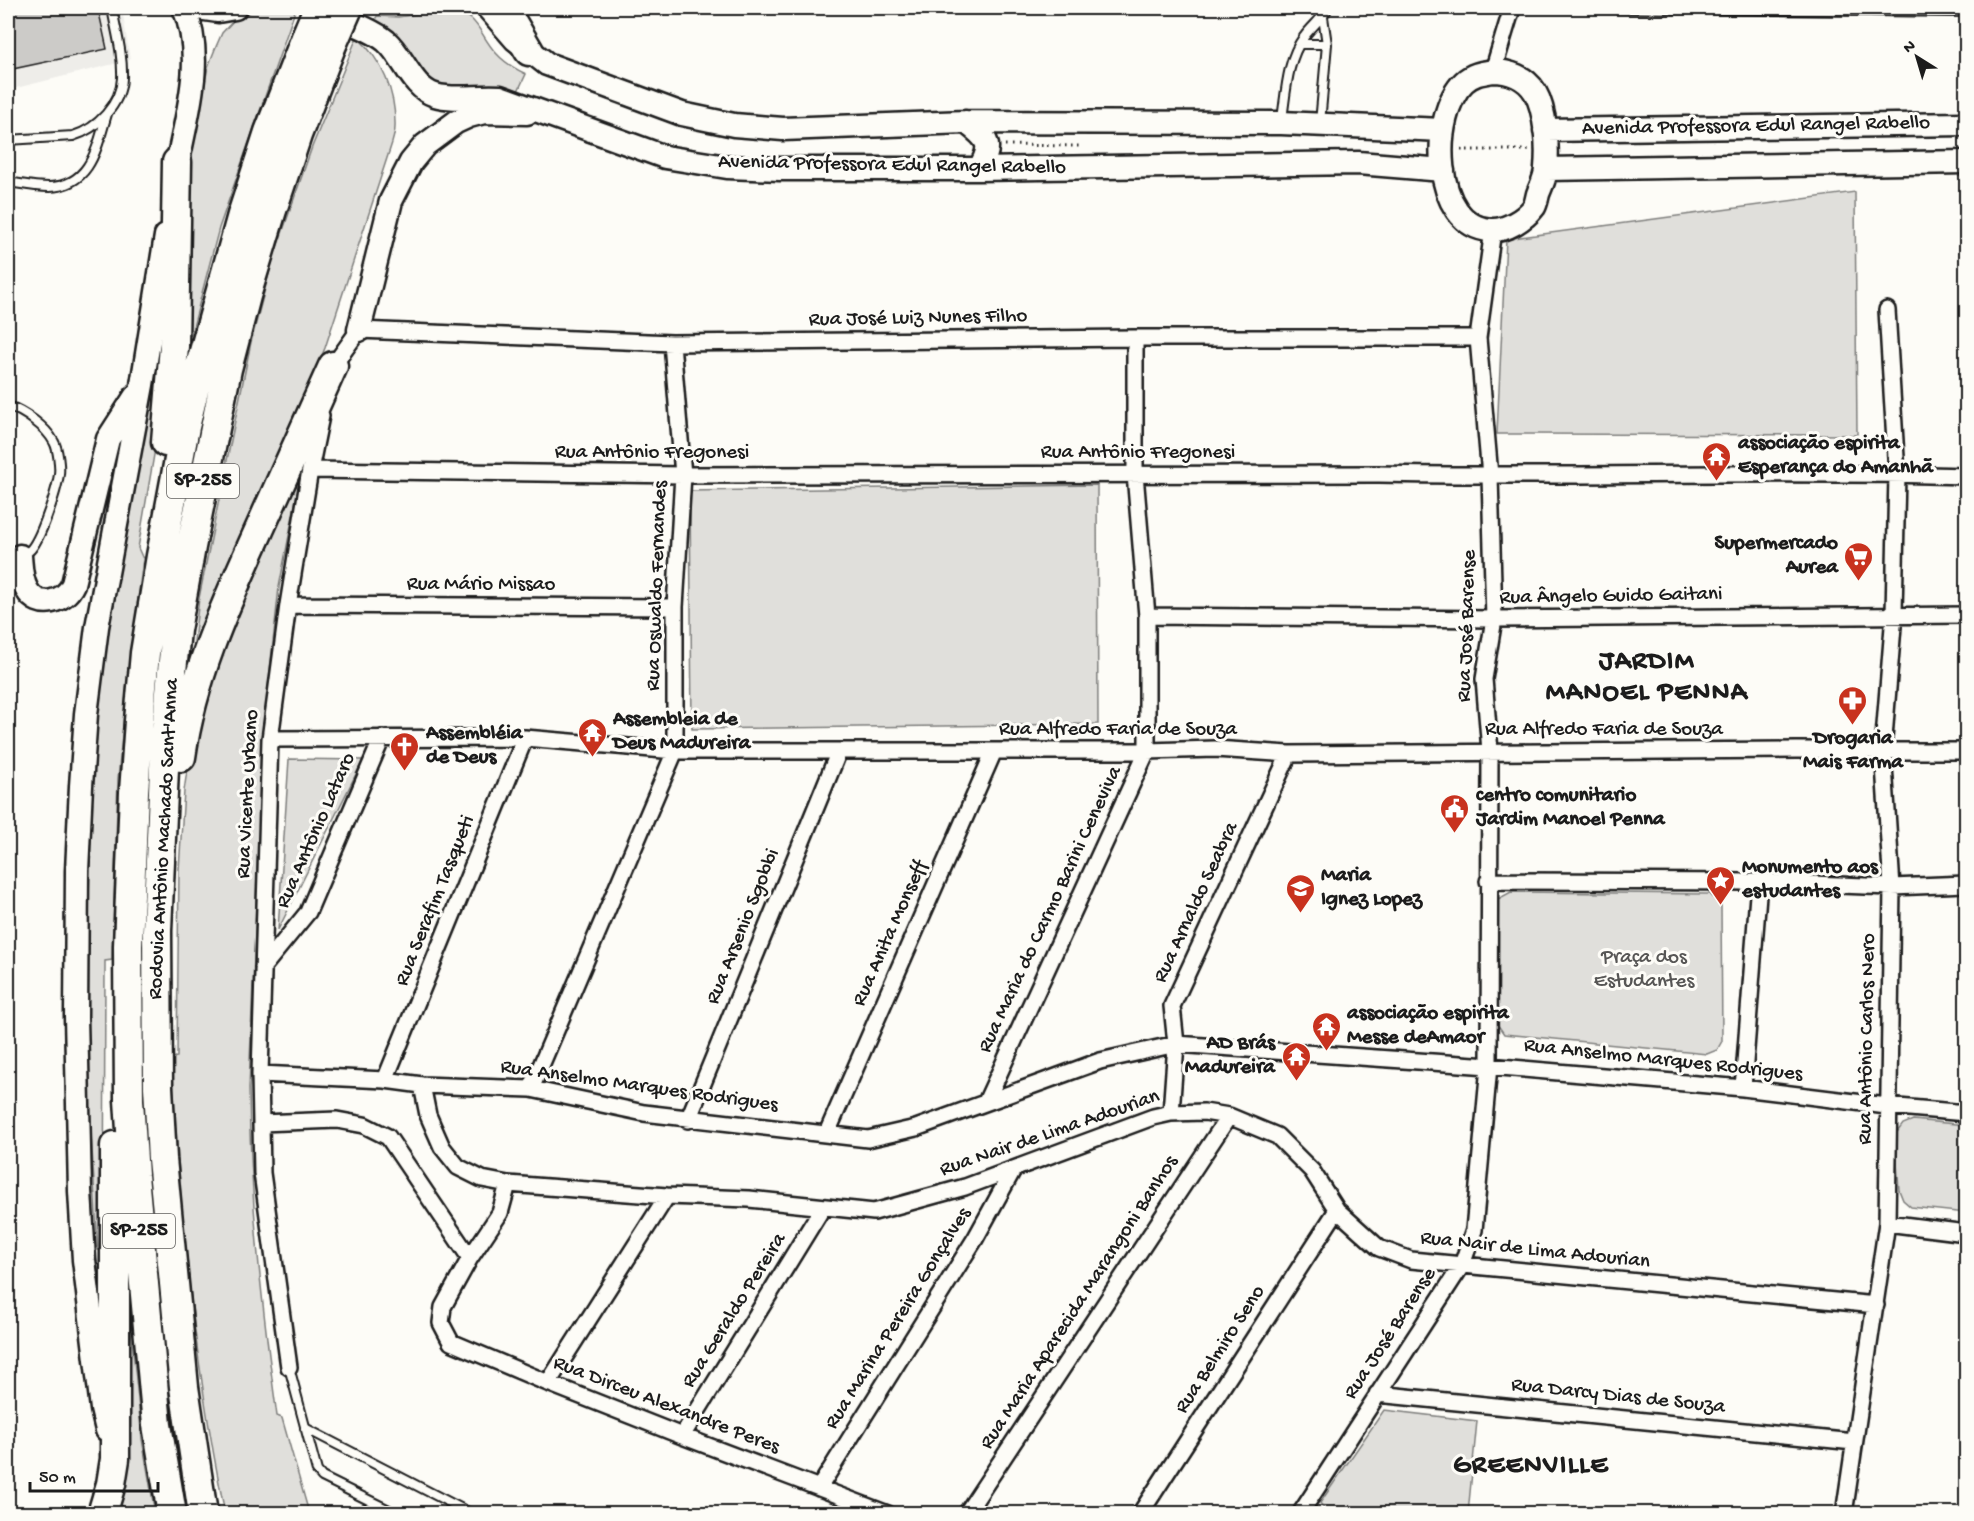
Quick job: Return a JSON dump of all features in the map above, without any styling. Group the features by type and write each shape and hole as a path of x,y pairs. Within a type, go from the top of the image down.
{"highway":[{"name":"Rodovia Antônio Machado Sant'Anna","path":"172,1514 157,1425 129,1100 128,946 134,792 145,653 185,427 216,304 242,215 269,132 318,23 348,8"},
{"path":"507,8 509,18 529,51"},
{"name":"Rodovia Antônio Machado Sant'Anna","path":"203,1514 184,1387 162,1159 158,1075 157,931 165,745 176,630 210,449 246,296 297,135 318,23"},
{"path":"145,653 156,516 172,379 177,162"},
{"path":"157,931 185,730 195,690 230,596 333,366"},
{"path":"102,1514 111,1484 115,1459 117,1044 128,946"},
{"path":"184,1387 216,1514"}],"main road":[{"path":"115,1459 102,1409 84,1260 78,1110 77,871 86,714 97,627 142,385 177,162 193,79 195,57 192,33 184,8"},
{"path":"198,8 218,11 236,8"},
{"name":"Avenida Professora Edul Rangel Rabello","path":"488,8 515,39 547,64 682,114 734,125 783,129 966,122 1281,123 1320,125 1443,150"},
{"name":"Avenida Professora Edul Rangel Rabello","path":"318,23 362,28 385,40 397,52 423,89 435,95 447,98 480,95 500,97 665,157 727,167 979,169 1358,163 1443,150"},
{"path":"1507,71 1521,78 1534,91 1542,109 1546,150 1534,207 1507,228 1482,229 1469,223 1454,208 1446,190 1443,150 1451,99 1463,83 1477,73 1507,71"},
{"path":"358,330 391,201 411,162 425,145 456,122 484,112 552,114"},
{"path":"966,122 984,136 988,145 985,159 979,169"},
{"name":"Avenida Professora Edul Rangel Rabello","path":"1546,150 1966,124"},
{"name":"Avenida Professora Edul Rangel Rabello","path":"1546,150 1966,162"},
{"path":"14,558 26,589 34,598 46,602 55,601 69,592 74,584 108,439 142,385"}],"street":[{"path":"1493,71 1512,8"},
{"name":"Rua José Barense","path":"1300,1514 1461,1265 1474,1230 1489,1066 1490,751 1484,679 1494,620 1490,476 1478,338 1493,230"},
{"name":"Rua Antônio Carlos Nero","path":"1844,1514 1887,1223 1892,887 1883,750 1894,614 1897,474 1887,310"},
{"path":"333,366 358,330"},
{"name":"Rua José Luiz Nunes Filho","path":"358,330 672,343 1135,338 1478,338"},
{"name":"Rua Maria do Carmo Barini Ceneviva","path":"986,1102 1147,751 1148,616 1135,474 1135,338"},
{"name":"Rua Oswaldo Fernandes","path":"531,1089 675,751 675,607 683,474 672,343"},
{"name":"Rua Vicente Urbano","path":"289,1367 262,1173 260,1074 270,739 288,605 310,470 333,366"},
{"name":"Rua Antônio Fregonesi","path":"310,470 683,474 1490,476 1897,474 1966,476"},
{"name":"Rua Mário Missao","path":"288,605 675,607"},
{"name":"Rua Ângelo Guido Gaitani","path":"1148,616 1494,620 1966,615"},
{"name":"Rua Antônio Lataro","path":"263,967 308,912 382,738"},
{"name":"Rua Alfredo Faria de Souza","path":"270,739 525,738 675,751 1215,749 1289,754 1490,751 1966,751"},
{"name":"Rua Serafim Tasqueti","path":"385,1080 525,738"},
{"name":"Rua Arsenio Sgobbi","path":"688,1120 839,751"},
{"name":"Rua Anita Monseff","path":"826,1133 994,751"},
{"name":"Rua Arnaldo Seabra","path":"1171,1113 1176,1044 1172,1006 1289,754"},
{"path":"1488,881 1759,882 1892,887 1966,884"},
{"path":"1743,1088 1759,882"},
{"name":"Rua Anselmo Marques Rodrigues","path":"260,1074 385,1080 422,1085 531,1089 688,1120 868,1139 916,1128 1100,1061 1176,1044 1489,1066 1743,1088 1887,1106 1966,1113"},
{"name":"Rua Nair de Lima Adourian","path":"422,1085 428,1115 442,1147 458,1167 482,1179 508,1184 667,1196 748,1199 874,1212 965,1187 1153,1117 1171,1113 1204,1112 1229,1116 1277,1136 1312,1171 1337,1210 1379,1248 1411,1260 1876,1305"},
{"name":"Rua Maria Aparecida Marangoni Banhos","path":"966,1514 1229,1116"},
{"path":"261,1123 337,1120 364,1125 388,1137 470,1258 500,1214 508,1184"},
{"name":"Rua Marina Pereira Gonçalves","path":"819,1488 975,1239 1013,1170"},
{"path":"548,1383 667,1196"},
{"name":"Rua Geraldo Pereira","path":"682,1436 823,1207"},
{"name":"Rua Belmiro Seno","path":"1140,1514 1337,1210"},
{"path":"1887,1223 1966,1233"},
{"name":"Rua Dirceu Alexandre Peres","path":"470,1258 443,1307 441,1323 452,1342 682,1436 888,1514"},
{"name":"Rua Darcy Dias de Souza","path":"1377,1394 1854,1442"}],"lane":[{"path":"8,182 47,187 66,185 80,177 94,156 108,113 122,81 121,54 112,8"},
{"path":"1281,123 1290,68 1303,38 1323,17 1328,8"},
{"path":"1598,8 1966,12"},
{"path":"1320,125 1327,44 1323,17"},
{"path":"1300,44 1327,44"},
{"path":"8,140 73,136 83,133 108,113"},
{"path":"8,406 33,418 55,443 60,472 42,528 30,550 14,558"},
{"path":"289,1367 317,1471 322,1477 398,1514"},
{"path":"305,1428 472,1514"}],"path":[{"path":"988,145 1084,146"},
{"path":"1443,150 1546,150"}],"shaded area":[{"path":"8,8 122,8 130,60 8,90"}],"green space":[{"path":"258,8 296,8 219,228 191,335 182,341 189,175 192,147 208,67 222,33 234,20"},
{"path":"450,9 460,12 473,21 499,56 526,74 518,91 474,85 449,87 434,85 372,25 377,16 398,17"},
{"path":"357,37 374,56 386,78 395,114 394,137 325,348 191,667 199,598 251,342 272,262 312,147"},
{"path":"1855,192 1857,435 1497,434 1506,239"},
{"path":"162,282 160,420 138,548 143,559 118,779 112,960 105,961 104,1250 98,1250 89,1099 87,956 94,744 103,663"},
{"path":"305,453 279,587 262,743 249,1089 258,1253 277,1416 282,1418 309,1513 225,1513 196,1343 175,1115 172,1058 177,1057 179,870 184,791 191,744 212,664"},
{"path":"1097,485 1098,724 692,729 690,491"},
{"path":"289,759 363,760 278,930"},
{"name":"Praça dos Estudantes","path":"1511,892 1710,894 1721,906 1722,1041 1717,1050 1707,1054 1504,1034 1493,1018 1492,909 1498,899"},
{"path":"1913,1120 1966,1125 1966,1213 1911,1207 1903,1200 1899,1190 1895,1135 1903,1124"},
{"path":"125,1270 142,1439 155,1513 114,1514"},
{"path":"1384,1410 1477,1421 1468,1513 1327,1513 1320,1503"}],"building":[{"path":"8,8 98,8 107,49 8,70"}],"place":[{"name":"associação espirita Esperança do Amanhã","path":"1717,482"},
{"name":"Supermercado Aurea","path":"1859,582"},
{"name":"Drogaria Mais Farma","path":"1853,726"},
{"name":"Assembleia de Deus Madureira","path":"592,758"},
{"name":"Assembléia de Deus","path":"405,772"},
{"name":"centro comunitario Jardim Manoel Penna","path":"1455,834"},
{"name":"Monumento aos estudantes","path":"1721,906"},
{"name":"Maria Ignez Lopez","path":"1300,914"},
{"name":"associação espirita Messe deAmaor","path":"1326,1052"},
{"name":"AD Brás Madureira","path":"1296,1082"}],"district":[{"name":"JARDIM MANOEL PENNA","path":"1647,678"},
{"name":"GREENVILLE","path":"1531,1467"}]}
